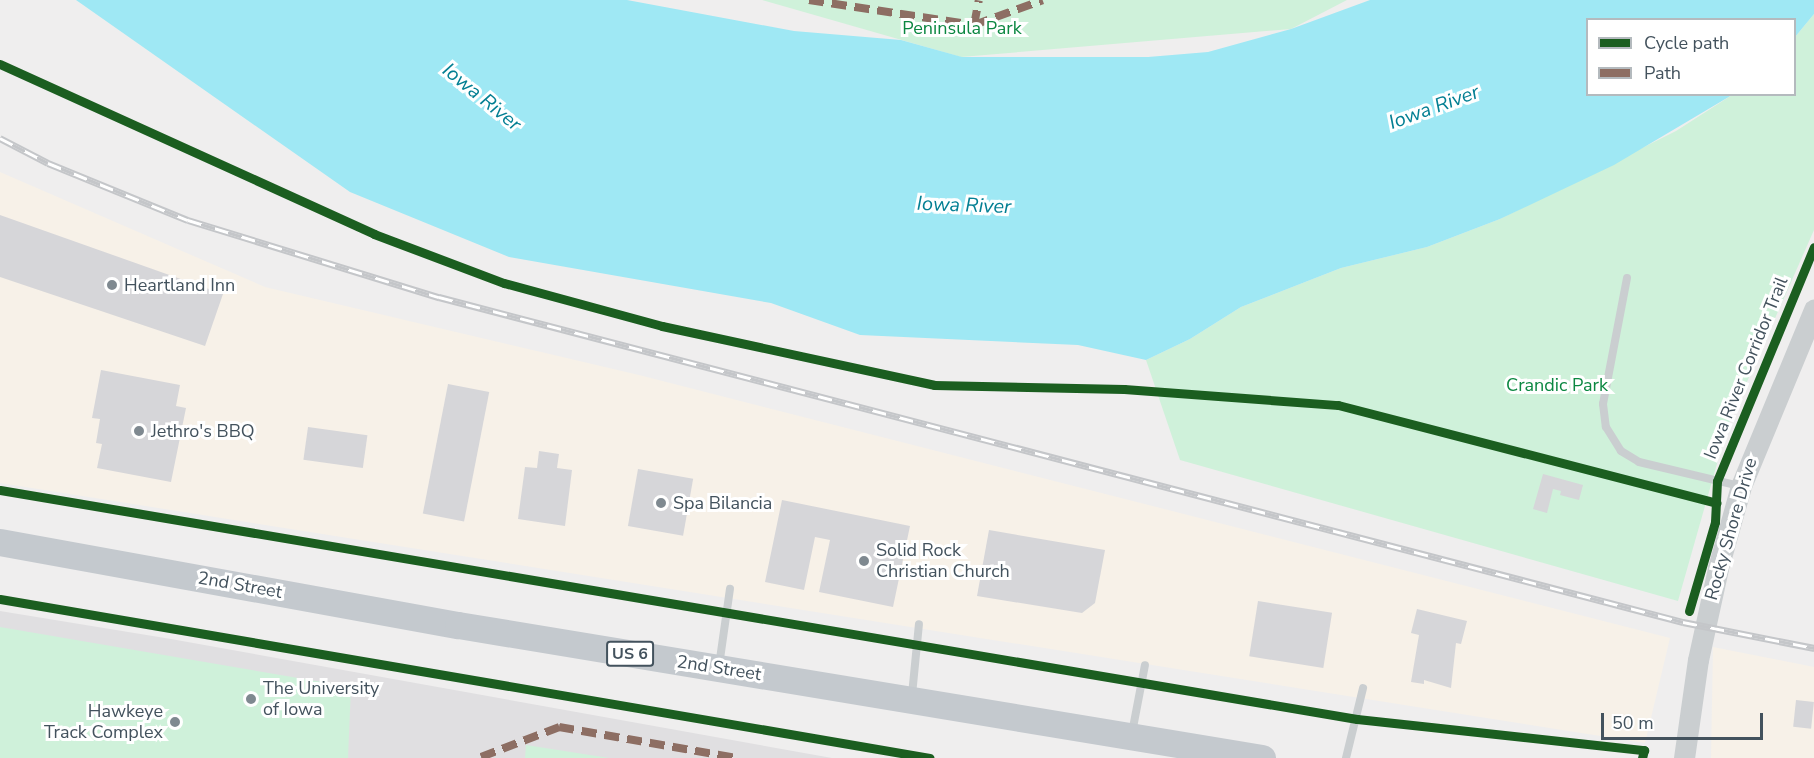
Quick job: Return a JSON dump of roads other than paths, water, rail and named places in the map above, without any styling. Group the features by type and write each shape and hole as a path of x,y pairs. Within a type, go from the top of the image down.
{"main road":[{"name":"2nd Street","path":"0,542 719,669 1262,758"}],"street":[{"name":"Rocky Shore Drive","path":"1683,758 1708,614 1741,486 1814,310"}],"lane":[{"path":"1627,278 1603,404 1606,427 1621,451 1639,462 1741,486"},
{"path":"719,669 730,589"},
{"path":"912,701 919,624"},
{"path":"1131,738 1145,665"},
{"path":"1346,758 1363,688"}],"water":[{"name":"Iowa River","path":"76,0 627,0 794,31 901,40 962,57 1148,57 1208,52 1291,29 1370,0 1814,0 1814,14 1796,36 1796,18 1586,18 1586,96 1730,96 1614,165 1500,219 1427,247 1341,268 1241,307 1190,339 1146,360 1078,345 860,335 771,303 509,257 350,192"}],"railway":[{"path":"0,138 48,163 188,220 439,297 1683,622 1814,648"}],"place":[{"name":"Heartland Inn","path":"112,285"},
{"name":"Jethro's BBQ","path":"139,431"},
{"name":"Spa Bilancia","path":"661,503"},
{"name":"Solid Rock Christian Church","path":"864,561"},
{"name":"The University of Iowa","path":"251,699"},
{"name":"Hawkeye Track Complex","path":"175,722"}],"park label":[{"name":"Peninsula Park","path":"962,28"},
{"name":"Crandic Park","path":"1557,385"}]}
